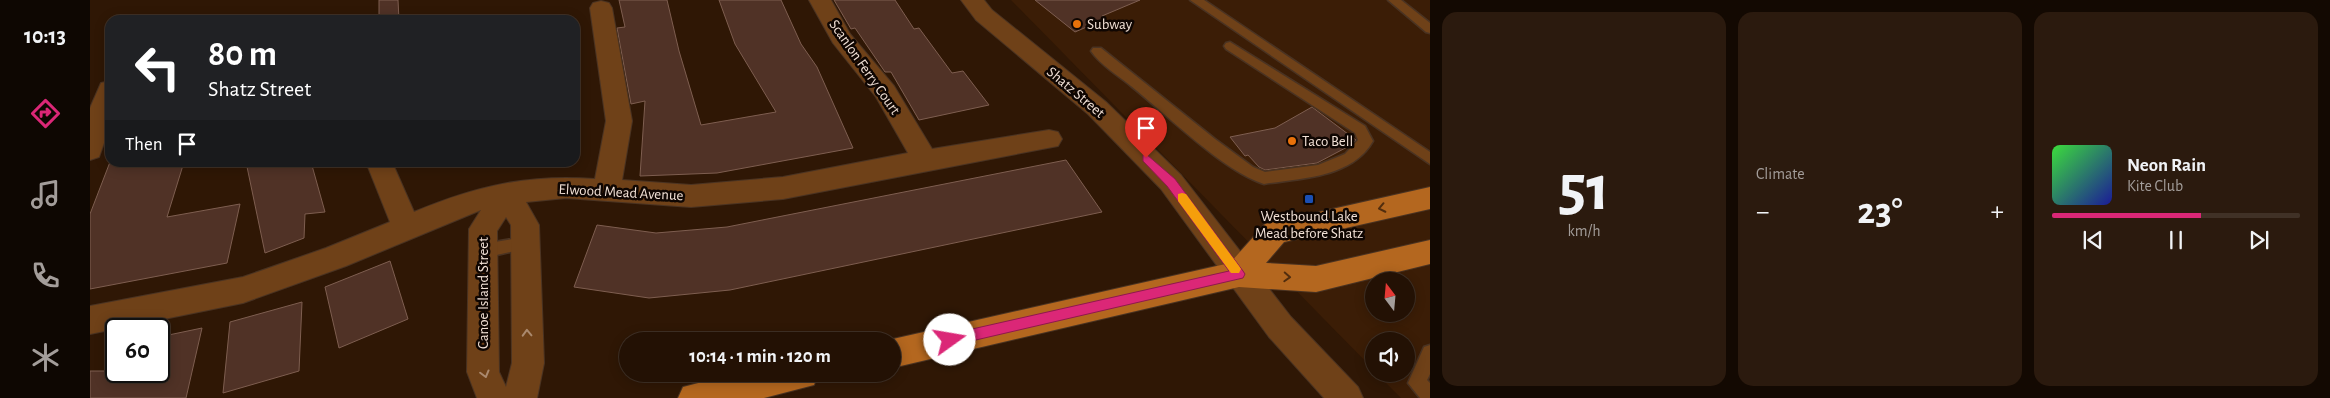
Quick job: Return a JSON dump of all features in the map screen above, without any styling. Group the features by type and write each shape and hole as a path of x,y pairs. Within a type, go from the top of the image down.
{"main road":[{"path":"1239,274 1275,232 1430,198"},
{"path":"901,351 1239,274 1316,279 1430,252"},
{"path":"695,398 766,382"}],"street":[{"name":"Scanlon Ferry Court","path":"820,0 841,38 885,92 925,160"},
{"name":"Shatz Street","path":"972,0 984,15 1097,108 1171,182 1280,327 1346,398"},
{"path":"601,8 618,121 607,189"},
{"path":"90,150 97,131 101,107 105,99"},
{"name":"Elwood Mead Avenue","path":"90,320 242,290 336,257 466,202 507,193 566,186 691,196 783,188 925,160 1049,139"},
{"path":"381,167 406,226"},
{"path":"507,193 525,225 528,363 520,398"},
{"name":"Canoe Island Street","path":"494,398 483,372 483,229 507,193"}],"lane":[{"path":"1196,0 1430,159"},
{"path":"1394,0 1430,29"},
{"path":"1097,51 1210,143 1248,171 1264,178 1320,170 1350,158 1366,142 1360,130 1230,46"},
{"path":"483,251 524,243"},
{"path":"1430,353 1417,383 1430,395"}],"shaded area":[{"path":"1011,0 1430,0 1430,398 1401,398 1385,382 1415,382 1415,332 1365,332 1365,361"}],"building":[{"path":"379,0 398,0 399,15 379,15"},
{"path":"619,0 667,0 679,51 701,125 776,112 735,44 719,0 781,0 801,44 817,67 853,148 717,173 640,176 645,101 631,104 617,28 625,27"},
{"path":"834,0 895,0 914,29 919,28 952,73 963,71 989,105 919,120 891,72 885,72 855,28 851,29"},
{"path":"1035,0 1140,0 1102,16 1105,19 1075,32"},
{"name":"Taco Bell","path":"1312,107 1356,140 1351,145 1317,163 1265,170 1259,167 1248,155 1245,156 1230,137 1275,128"},
{"path":"1066,160 1102,212 730,290 649,298 574,287 597,225 656,233 727,227"},
{"path":"108,167 182,167 167,217 240,204 227,263 90,289 90,214"},
{"path":"247,167 312,167 325,212 305,214 304,238 265,253"},
{"path":"390,261 408,319 339,348 325,287"},
{"path":"302,302 299,371 223,393 230,322"},
{"path":"202,328 186,398 90,398 90,371 105,371 105,383 170,383 170,335"}],"slow traffic":[{"path":"1182,198 1235,269"}],"place":[{"name":"Subway","path":"1077,24"},
{"name":"Taco Bell","path":"1292,141"},
{"name":"Westbound Lake Mead before Shatz","path":"1309,199"}],"route":[{"path":"950,340 1239,274 1171,182 1146,158"}]}
